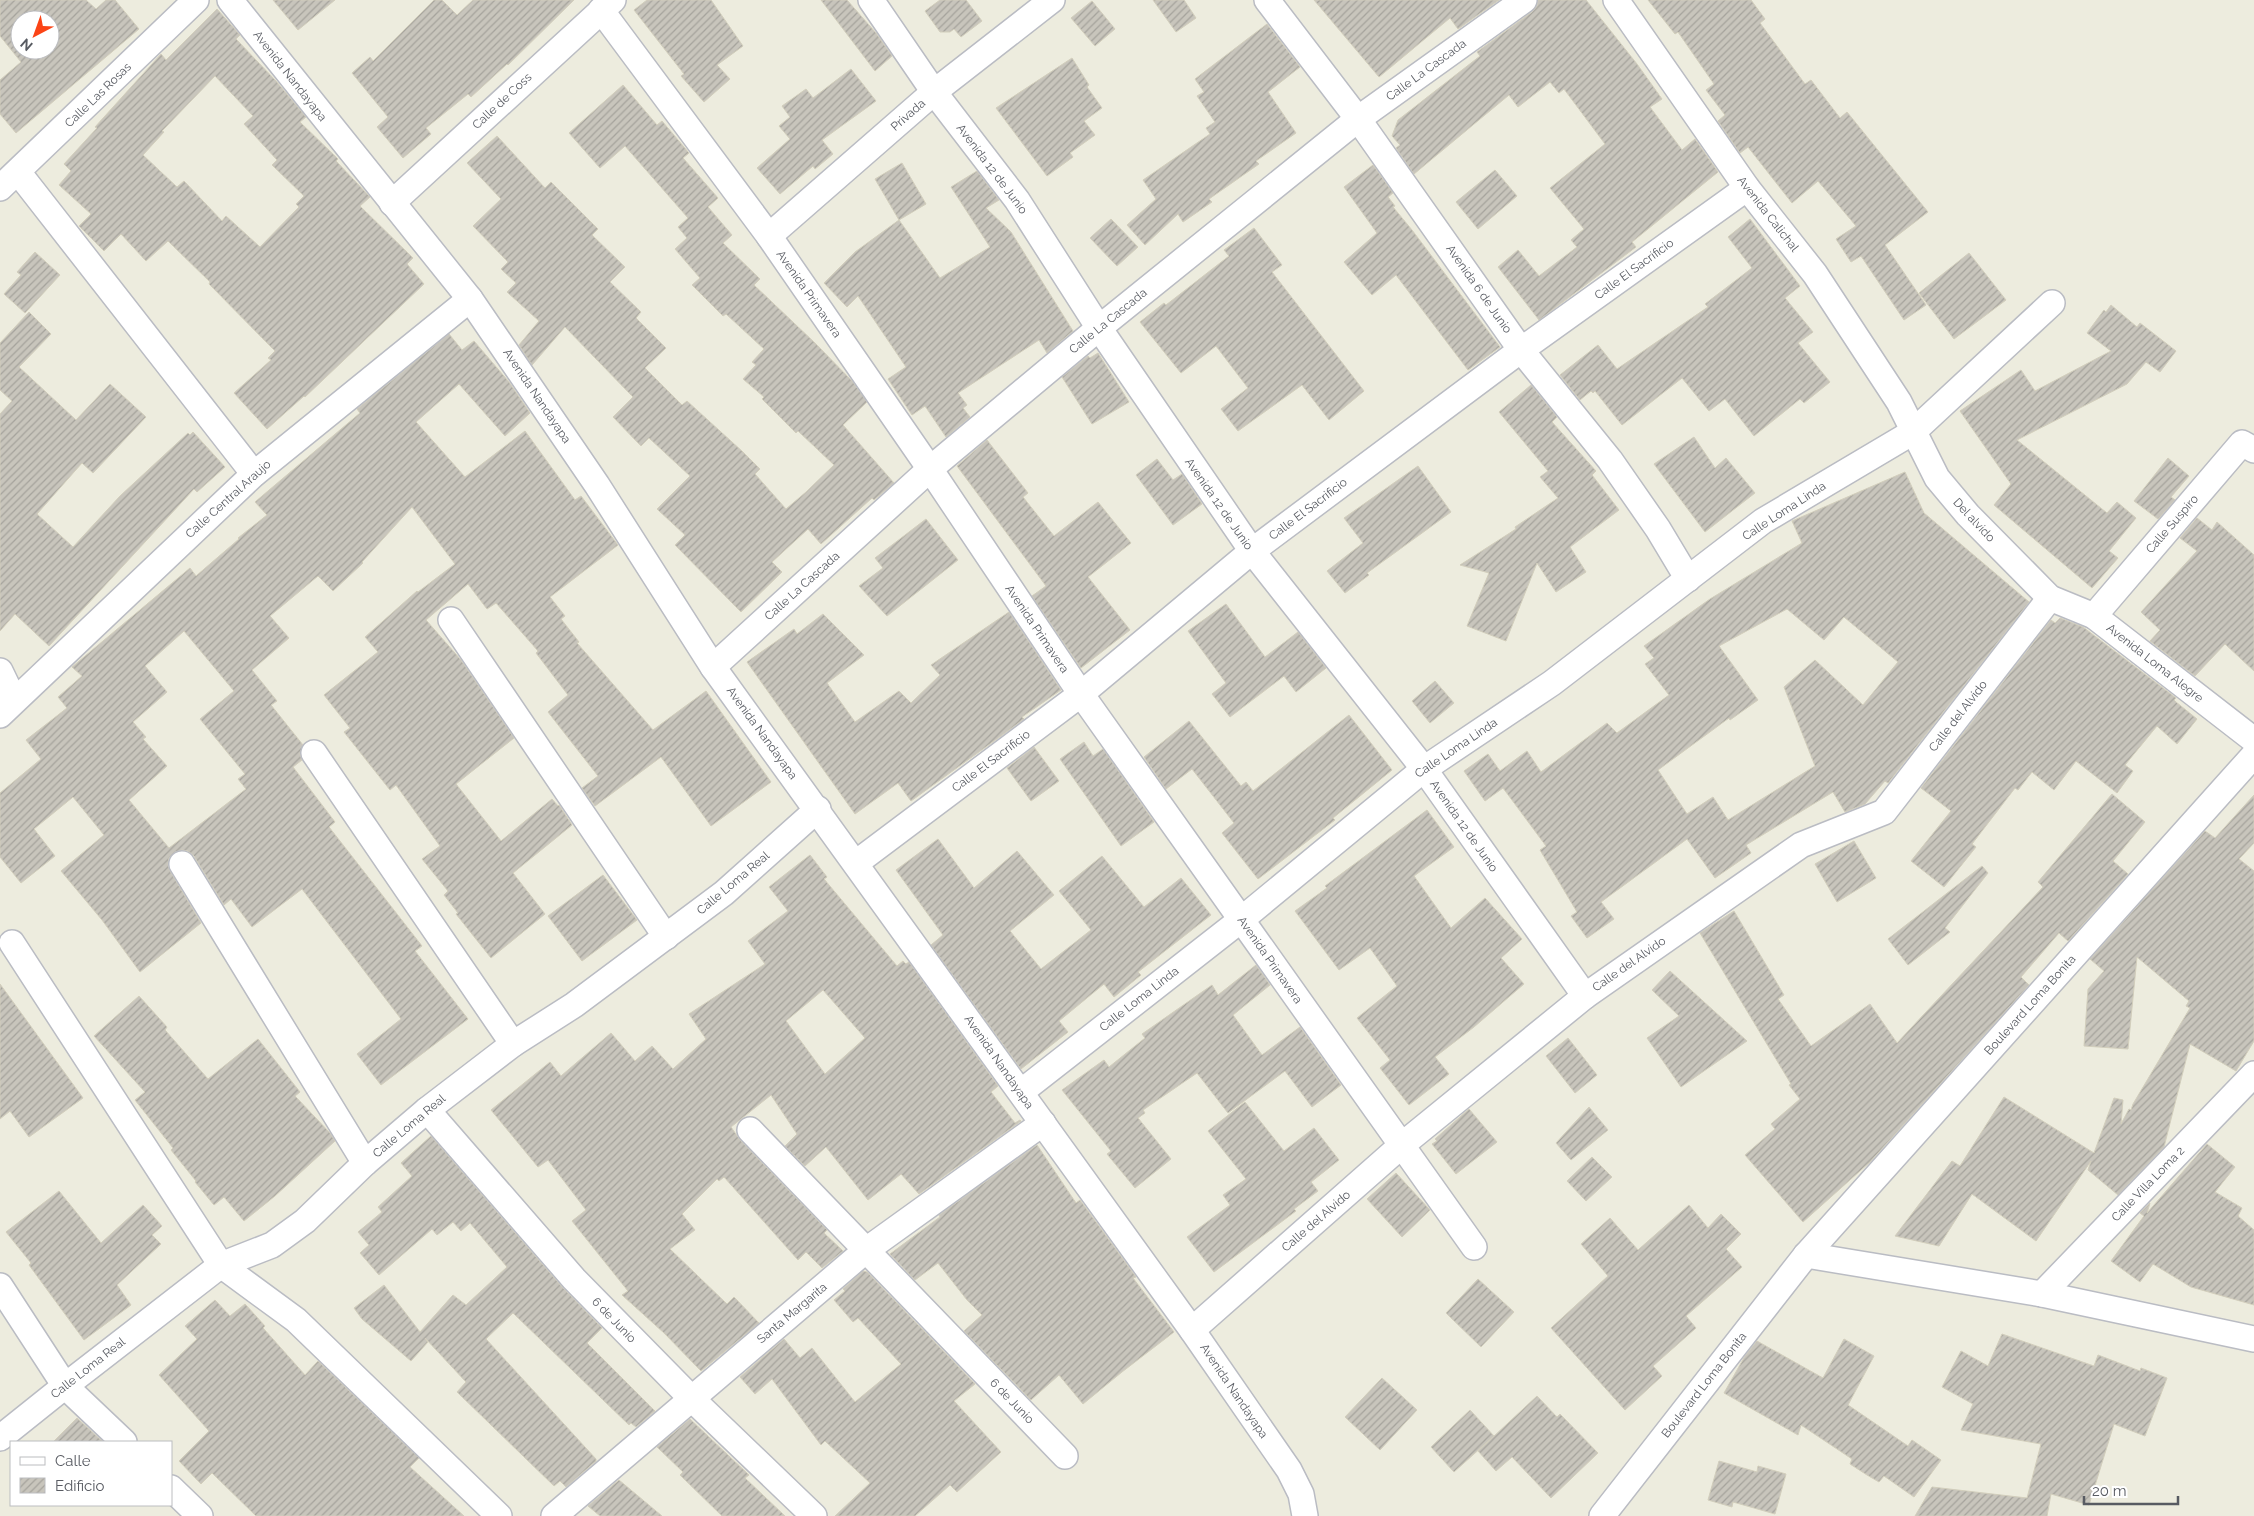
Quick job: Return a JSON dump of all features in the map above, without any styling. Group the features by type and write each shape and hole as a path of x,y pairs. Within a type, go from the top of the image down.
{"street":[{"name":"Calle Las Rosas","path":"9,180 196,0"},
{"name":"Avenida Nandayapa","path":"230,0 470,298 597,485 713,667 1192,1330 1289,1470 1301,1494 1305,1516"},
{"name":"Avenida 12 de Junio","path":"871,0 934,92 1017,200 1098,328 1252,550 1424,768 1585,996"},
{"name":"Privada","path":"769,236 934,92 1052,0"},
{"name":"Avenida 6 de Junio","path":"1267,0 1358,119 1521,350 1615,468 1658,529 1688,579"},
{"name":"Calle La Cascada","path":"713,667 930,469 1098,328 1358,119 1524,0"},
{"name":"Avenida Calichal","path":"1616,0 1746,188 1815,274 1899,402 1913,432"},
{"name":"Calle de Coss","path":"392,203 607,5"},
{"name":"Avenida Primavera","path":"607,5 930,469 1081,694 1474,1246"},
{"path":"9,180 254,474"},
{"name":"Calle El Sacrificio","path":"856,863 1081,694 1252,550 1521,350 1746,188"},
{"name":"Calle Central Araujo","path":"7,707 254,474 470,298"},
{"name":"Calle Loma Linda","path":"1021,1092 1242,919 1424,768 1552,684 1763,521 1913,432 2052,304"},
{"name":"Del alvido","path":"1913,432 1937,478 1968,515 2050,598"},
{"name":"Calle Suspiro","path":"2094,616 2242,443 2254,450"},
{"name":"Avenida Loma Alegre","path":"2050,598 2094,616 2254,740"},
{"name":"Calle del Alvido","path":"1192,1330 1402,1146 1585,996 1800,845 1884,812 2050,598"},
{"path":"451,620 666,937"},
{"path":"0,672 7,707"},
{"path":"314,754 513,1044"},
{"name":"Boulevard Loma Bonita","path":"1602,1516 1806,1255 2254,755"},
{"name":"Calle Loma Real","path":"0,1438 221,1265 272,1245 305,1222 365,1163 427,1110 513,1044 574,1005 724,893 818,810"},
{"path":"182,864 365,1163"},
{"path":"12,943 221,1265 296,1320 499,1516"},
{"name":"Calle Villa Loma 2","path":"2042,1294 2254,1074"},
{"name":"6 de Junio","path":"427,1110 574,1279 691,1398 814,1516"},
{"name":"Santa Margarita","path":"554,1516 865,1252 1042,1124"},
{"name":"6 de Junio","path":"750,1130 865,1252 1066,1456"},
{"path":"1806,1255 2042,1294 2254,1339"},
{"path":"0,1286 65,1386 123,1441"},
{"path":"172,1489 200,1516"}],"building":[{"path":"0,0 86,0 96,9 106,0 115,0 139,29 16,133 0,114 0,80 21,62 19,60 60,60 60,10 10,10 10,48 0,36"},
{"path":"273,0 335,0 298,30"},
{"path":"434,0 442,0 457,15 473,0 574,0 508,65 471,97 468,94 426,128 431,134 403,158 377,127 388,117 352,73 370,57 373,61"},
{"path":"647,0 711,0 743,46 717,65 730,79 704,102 681,76 684,74 634,10"},
{"path":"821,0 847,0 876,33 892,56 875,71"},
{"path":"940,0 966,0 982,21 961,37 954,29 950,32 940,32 925,11"},
{"path":"1153,0 1184,0 1196,18 1176,32"},
{"path":"1314,0 1499,0 1458,29 1450,18 1379,77"},
{"path":"1538,0 1586,0 1662,99 1650,107 1682,150 1695,139 1718,172 1632,242 1636,247 1539,320 1498,267 1518,250 1539,276 1577,247 1571,240 1584,229 1550,188 1605,144 1564,89 1559,93 1550,82 1518,107 1509,95 1414,174 1396,148 1400,145 1392,136 1398,120 1480,56 1477,52 1532,12 1537,6"},
{"path":"1648,0 1751,0 1765,19 1760,23 1805,84 1811,80 1840,118 1847,112 1928,212 1885,245 1926,305 1904,320 1861,256 1851,262 1836,239 1856,226 1818,181 1792,203 1748,147 1740,153 1718,121 1725,115 1706,90 1714,84 1678,32 1675,34"},
{"path":"1092,1 1115,29 1095,46 1071,18"},
{"path":"217,9 240,35 236,39 276,81 306,117 300,122 338,159 336,161 370,197 360,206 413,258 407,264 424,284 305,397 267,429 234,393 271,360 268,358 275,351 209,284 210,282 168,241 146,261 121,234 104,251 79,226 91,214 59,185 71,171 64,164 97,128 95,127 161,54 166,60","holes":["215,76 253,116 244,124 277,160 272,165 304,196 296,204 299,207 260,247 226,216 222,221 184,181 177,187 143,155 164,132 162,131"]},
{"path":"1267,24 1300,67 1268,92 1296,133 1256,161 1259,164 1209,199 1212,202 1183,222 1178,214 1145,245 1127,225 1156,199 1143,180 1210,134 1206,128 1215,122 1197,96 1204,92 1195,79"},
{"path":"1072,58 1089,85 1087,87 1102,108 1084,121 1095,135 1070,153 1073,157 1047,176 996,108"},
{"path":"851,69 876,101 822,140 833,154 815,169 813,166 780,194 757,168 790,139 779,126 790,117 782,106 806,89 813,98"},
{"path":"623,85 657,125 662,121 689,153 683,158 718,198 708,207 732,235 723,243 760,279 754,285 853,382 867,402 843,425 894,483 874,500 872,498 821,544 808,529 772,562 782,572 741,612 675,545 685,535 657,509 690,476 649,438 641,446 613,417 633,397 565,327 532,365 519,345 539,321 507,292 516,283 501,269 508,262 473,226 501,199 467,163 497,136 545,188 551,182 598,229 592,235 625,267 610,282 641,312 636,318 666,348 645,368 682,405 687,401 760,469 755,474 786,509 806,492 834,465 798,431 796,433 762,399 764,397 743,379 756,365 752,362 764,349 726,314 723,316 692,285 700,278 675,249 687,238 678,227 688,218 625,146 600,168 569,133"},
{"path":"902,163 926,204 899,220 875,179"},
{"path":"1373,165 1393,193 1388,197 1395,206 1393,207 1500,347 1468,370 1396,275 1372,295 1344,262 1377,233 1344,187"},
{"path":"1495,170 1517,196 1478,229 1456,202"},
{"path":"977,171 999,200 986,208 1011,232 1073,331 1047,353 1039,340 958,393 967,405 963,408 970,417 946,437 925,406 912,415 888,379 906,367 858,296 847,307 824,283 855,252 899,220 940,278 990,247 951,187"},
{"path":"1111,219 1138,247 1117,266 1090,238"},
{"path":"1750,219 1800,286 1785,298 1813,332 1798,343 1830,382 1804,403 1800,399 1754,436 1725,399 1709,411 1682,378 1622,425 1595,391 1593,393 1591,391 1580,400 1560,375 1598,345 1617,369 1708,307 1705,304 1752,268 1728,237"},
{"path":"1254,228 1282,265 1272,272 1364,391 1329,420 1302,385 1238,431 1221,409 1248,388 1216,346 1181,373 1140,322 1164,303 1166,305 1229,256 1224,250"},
{"path":"35,252 60,275 25,313 4,294 21,275 17,272"},
{"path":"1969,253 2006,300 1954,339 1919,293"},
{"path":"2111,305 2137,327 2140,323 2176,351 2160,372 2146,362 2127,384 2017,440 2107,513 2117,502 2136,518 2109,551 2118,558 2092,588 1994,505 2011,484 1960,411 2021,370 2035,391 2111,351 2087,333 2104,310 2106,312"},
{"path":"29,312 51,334 19,367 76,420 110,384 146,417 93,473 82,463 37,514 73,547 120,496 188,433 190,435 193,432 225,467 197,492 194,489 49,646 15,614 0,631 0,414 12,401 0,390 0,343"},
{"path":"449,334 462,350 474,341 509,382 530,413 505,436 459,384 416,422 465,477 525,431 575,500 581,496 618,545 550,597 565,616 561,619 579,642 577,643 653,730 706,691 771,782 711,826 661,757 595,806 582,788 598,776 548,712 568,695 536,653 538,651 496,603 487,609 468,584 426,620 461,660 514,738 456,784 501,841 552,799 559,805 572,825 513,873 545,914 491,958 456,914 458,913 444,895 448,891 422,859 440,846 396,785 390,790 344,732 350,728 324,695 378,652 365,637 417,591 455,564 412,507 363,563 333,591 318,576 270,616 289,638 252,670 277,701 271,705 303,745 300,754 302,760 293,767 335,822 329,827 422,946 415,951 468,1019 381,1085 357,1054 401,1019 302,889 252,927 231,899 224,905 194,856 188,851 175,852 169,858 170,871 201,923 140,972 102,920 61,871 104,835 73,797 34,829 55,856 21,883 0,857 0,793 41,759 26,740 67,708 58,697 82,676 72,667 190,568 196,576 267,515 255,502 360,413 357,409","holes":["184,631 234,691 200,719 245,774 238,779 246,789 169,848 129,800 167,766 143,739 146,737 133,722 167,692 145,666"]},
{"path":"1098,353 1129,402 1092,424 1062,377 1088,356 1090,358"},
{"path":"1531,385 1557,417 1552,422 1596,471 1592,475 1619,510 1570,547 1586,572 1556,592 1537,563 1506,641 1467,626 1489,573 1460,565 1516,529 1515,527 1558,498 1540,477 1548,471 1499,412"},
{"path":"1694,437 1715,468 1726,458 1755,493 1705,532 1654,464"},
{"path":"987,440 1028,493 1023,497 1054,536 1098,502 1131,543 1088,577 1130,630 1081,668 1032,596 1046,586 957,466"},
{"path":"2168,458 2189,476 2171,497 2175,500 2158,519 2134,501"},
{"path":"1157,459 1173,480 1182,474 1202,504 1173,525 1136,475"},
{"path":"1418,466 1451,512 1367,573 1369,575 1345,593 1327,571 1363,543 1344,518"},
{"path":"1905,472 1924,513 2029,602 1888,783 1885,781 1865,804 1845,812 1833,792 1746,845 1751,853 1715,878 1687,839 1601,902 1614,919 1587,938 1571,916 1577,912 1540,850 1546,846 1503,788 1485,801 1464,771 1488,754 1500,771 1527,751 1541,772 1607,723 1617,733 1669,695 1645,664 1654,658 1644,646 1710,599 1802,543 1792,521","holes":["1787,609 1824,640 1844,617 1898,662 1863,705 1815,660 1784,687 1815,766 1728,820 1713,797 1687,814 1658,770 1729,718 1730,720 1758,700 1719,646"]},
{"path":"2197,518 2212,530 2217,522 2254,555 2254,671 2225,644 2195,676 2150,641 2160,630 2141,612 2197,551 2180,538"},
{"path":"926,519 958,560 887,616 859,586 883,568 875,558"},
{"path":"1226,604 1265,657 1298,632 1326,668 1296,692 1284,676 1230,717 1212,694 1226,683 1188,631"},
{"path":"1009,612 1061,690 911,801 898,783 855,814 747,662 794,629 797,634 823,614 864,655 827,683 855,722 899,691 911,703 940,675 931,665"},
{"path":"2060,618 2083,627 2176,698 2174,700 2197,719 2177,744 2157,726 2125,765 2133,771 2117,793 2076,761 2054,790 2032,772 2018,790 2015,788 1972,844 1976,847 1944,887 1911,861 1951,811 1921,788 2051,620 2055,623"},
{"path":"1435,681 1454,703 1430,723 1412,701"},
{"path":"1349,715 1392,770 1333,818 1335,820 1258,879 1222,833 1234,823 1192,769 1166,789 1144,757 1189,721 1241,786 1246,782 1253,791"},
{"path":"1084,742 1093,756 1103,749 1154,822 1121,846 1060,759"},
{"path":"1034,747 1059,781 1031,801 1007,768"},
{"path":"2112,794 2145,822 2113,861 2128,874 2068,941 2059,933 2021,977 2029,985 1870,1162 1803,1222 1745,1155 1775,1129 1771,1124 1800,1099 1789,1085 1791,1084 1700,933 1734,911 1784,995 1778,999 1811,1046 1870,1004 1897,1043 2043,887 2038,882"},
{"path":"2254,795 2254,843 2239,859 2254,871 2254,1041 2236,1071 2190,1044 2164,1147 2118,1195 2088,1170 2091,1161 2036,1241 1972,1194 1939,1246 1895,1236 1952,1161 1960,1166 2004,1097 2094,1153 2114,1098 2123,1100 2121,1124 2190,1008 2186,1006 2189,1001 2137,957 2128,1049 2084,1046 2088,989 2104,971 2090,959 2205,831 2215,838"},
{"path":"1427,810 1454,847 1414,876 1451,928 1485,898 1522,939 1501,958 1524,984 1474,1027 1435,1057 1449,1074 1409,1105 1380,1068 1390,1060 1357,1018 1397,986 1370,948 1339,970 1295,911 1327,888 1325,886"},
{"path":"938,839 974,888 1017,851 1054,895 1010,931 1041,969 1091,930 1059,891 1102,856 1144,907 1181,878 1211,915 1138,972 1141,975 1114,997 1104,984 1059,1021 1068,1032 1021,1069 931,945 943,935 896,870"},
{"path":"1854,841 1876,878 1837,902 1815,864"},
{"path":"810,855 827,877 824,879 897,966 903,961 906,964 909,962 998,1086 991,1092 1015,1123 1021,1121 919,1194 901,1174 868,1200 826,1147 805,1166 785,1146 797,1134 771,1095 731,1127 740,1140 827,1230 824,1233 843,1251 822,1268 806,1252 798,1260 724,1177 719,1181 717,1179 682,1214 695,1230 670,1249 727,1304 734,1297 759,1323 701,1371 664,1333 622,1295 628,1291 572,1221 586,1210 548,1160 538,1167 491,1110 550,1062 561,1076 611,1033 635,1061 652,1046 673,1069 706,1039 689,1014 765,964 748,941 788,911 769,887","holes":["823,990 865,1038 825,1074 786,1021"]},
{"path":"1982,866 1988,873 1945,928 1950,932 1908,965 1888,939"},
{"path":"603,875 637,920 582,961 548,916"},
{"path":"1256,965 1270,985 1233,1015 1262,1055 1300,1027 1341,1085 1312,1107 1285,1071 1228,1113 1197,1073 1143,1110 1145,1113 1138,1118 1171,1159 1135,1188 1107,1154 1111,1151 1062,1090 1104,1060 1109,1067 1145,1038 1142,1034 1212,985 1218,995"},
{"path":"1670,971 1747,1041 1681,1087 1647,1038 1679,1016 1652,990"},
{"path":"0,984 83,1098 29,1137 10,1111 0,1119"},
{"path":"139,996 167,1027 165,1030 208,1079 258,1039 300,1092 295,1096 330,1133 335,1141 275,1196 244,1221 224,1197 214,1205 195,1182 171,1150 173,1148 135,1100 145,1092 94,1036"},
{"path":"1568,1038 1597,1075 1575,1093 1546,1056"},
{"path":"1245,1102 1284,1151 1314,1128 1339,1160 1311,1182 1318,1191 1294,1209 1296,1211 1214,1272 1187,1237 1230,1205 1223,1195 1246,1179 1208,1131"},
{"path":"1589,1107 1608,1130 1571,1160 1556,1143"},
{"path":"1469,1109 1497,1142 1456,1174 1432,1144 1437,1141 1435,1139"},
{"path":"431,1136 563,1288 602,1328 587,1343 655,1411 636,1427 631,1423 629,1425 513,1313 486,1339 596,1459 566,1487 560,1481 554,1486 457,1392 466,1382 425,1338 428,1342 411,1361 362,1319 354,1308 384,1285 420,1332 453,1295 466,1305 507,1267 470,1223 461,1231 453,1222 437,1235 432,1229 379,1275 360,1253 369,1245 358,1232 382,1212 378,1207 412,1176 401,1163"},
{"path":"2207,1144 2235,1167 2215,1192 2242,1208 2238,1216 2254,1230 2254,1305 2191,1287 2153,1264 2140,1282 2111,1261 2144,1216 2140,1213 2150,1203 2147,1213"},
{"path":"1037,1145 1076,1203 1080,1200 1136,1277 1133,1278 1174,1332 1083,1404 1059,1375 1031,1400 964,1331 982,1315 967,1300 938,1263 915,1280 890,1254 940,1217 939,1215"},
{"path":"1592,1157 1612,1177 1586,1201 1567,1181"},
{"path":"1396,1173 1430,1210 1402,1237 1367,1199"},
{"path":"59,1191 101,1243 143,1205 162,1226 152,1235 161,1244 117,1285 131,1305 84,1340 29,1265 31,1263 6,1232"},
{"path":"1689,1205 1708,1228 1721,1214 1741,1234 1726,1249 1742,1267 1686,1316 1696,1328 1653,1366 1662,1376 1625,1410 1551,1328 1608,1276 1581,1244 1610,1218 1638,1250"},
{"path":"863,1271 867,1272 975,1384 954,1401 1001,1452 957,1492 950,1485 915,1516 835,1516 870,1483 825,1441 821,1445 772,1379 755,1394 740,1377 784,1339 800,1358 812,1348 855,1402 901,1364 858,1318 853,1322 834,1300"},
{"path":"1478,1279 1514,1312 1481,1347 1446,1313"},
{"path":"215,1300 230,1316 245,1304 265,1326 263,1328 305,1375 318,1361 419,1458 410,1467 464,1516 256,1516 212,1473 201,1484 179,1461 209,1431 159,1375 197,1339 185,1326"},
{"path":"2002,1334 2094,1366 2098,1355 2140,1371 2141,1368 2167,1378 2145,1436 2114,1424 2089,1505 2051,1494 2047,1516 1915,1516 1932,1487 2027,1498 2041,1444 1961,1430 1973,1404 1942,1387 1961,1351 1988,1366"},
{"path":"1844,1339 1874,1356 1848,1405 1908,1446 1912,1440 1941,1460 1914,1497 1884,1476 1879,1482 1867,1475 1850,1464 1852,1459 1801,1425 1798,1435 1724,1393 1745,1356 1757,1341 1823,1378"},
{"path":"1382,1378 1417,1410 1380,1450 1345,1417"},
{"path":"1537,1396 1557,1417 1560,1414 1598,1453 1551,1498 1512,1457 1496,1471 1478,1451"},
{"path":"1470,1410 1494,1436 1454,1472 1431,1447"},
{"path":"77,1418 102,1441 54,1441"},
{"path":"690,1419 749,1475 745,1478 785,1516 722,1516 680,1475 683,1472 657,1447"},
{"path":"1719,1461 1757,1472 1758,1466 1786,1474 1775,1514 1733,1502 1732,1507 1708,1500"},
{"path":"619,1480 662,1516 600,1516 588,1506"}]}
